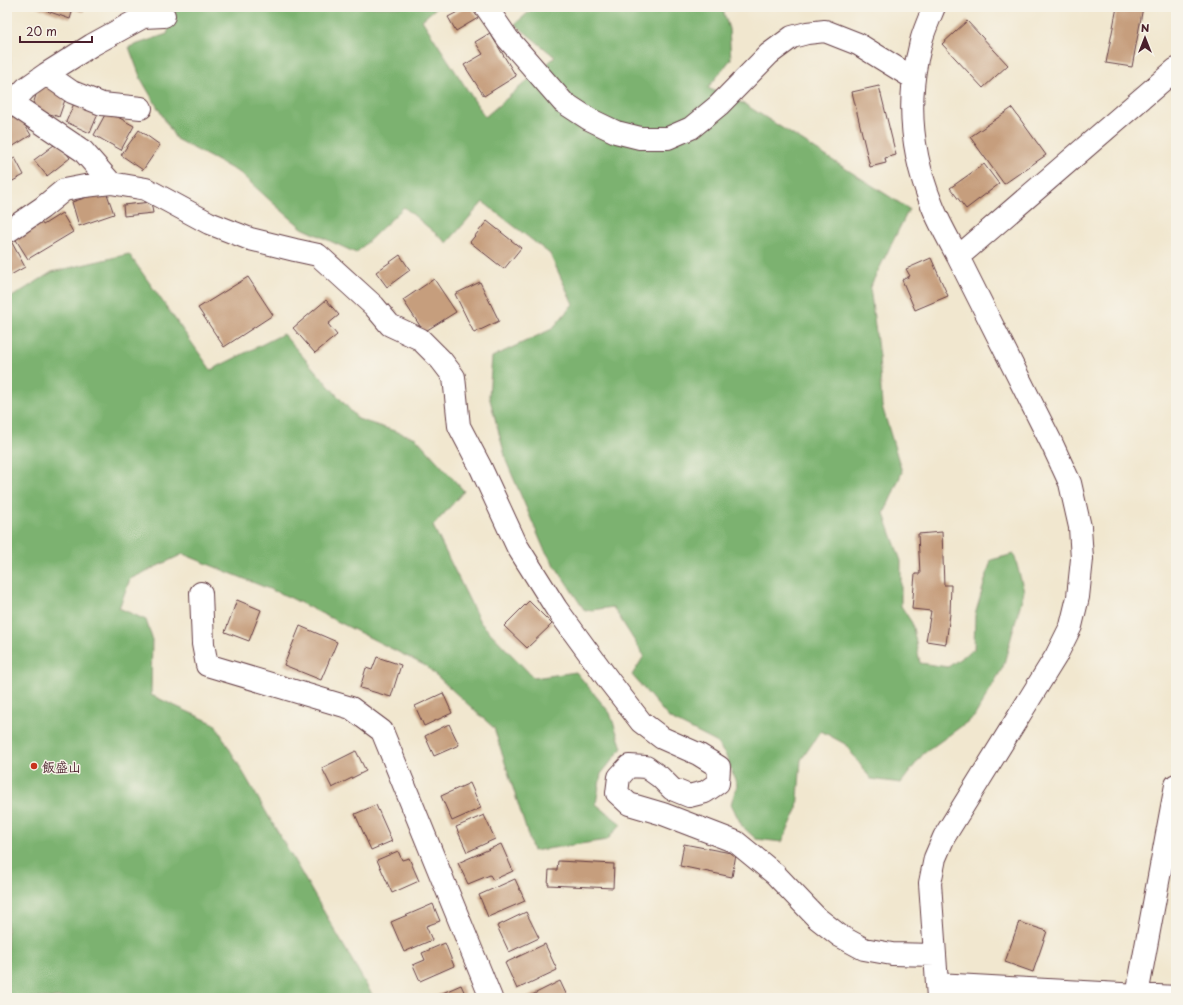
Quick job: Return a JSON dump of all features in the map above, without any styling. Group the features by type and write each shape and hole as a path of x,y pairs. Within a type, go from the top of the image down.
{"street":[{"path":"486,7 508,39 563,102 589,119 616,132 640,138 668,138 691,128 719,105 769,54 792,37 807,33 825,32 858,44 913,78"},
{"path":"934,7 922,39 913,78 911,108 912,123 920,171 944,233 958,257 1070,483 1080,527 1082,559 1078,597 1071,626 1052,663 944,837 934,858 930,884 937,991 1176,997"},
{"path":"111,183 83,151 9,102 46,74 92,45 143,17 164,16"},
{"path":"958,257 1176,69"},
{"path":"46,74 72,92 102,104 141,108"},
{"path":"8,228 42,208 64,190 111,183 146,189 209,223 250,239 318,255 374,306 390,325 420,339 454,377 459,426 480,466 517,546 556,608 641,722 662,738 698,754 719,768 718,783 705,792 688,796 672,789 660,777 646,767 629,766 619,778 617,793 629,804 663,814 736,842 775,874 817,918 840,936 864,949 892,954 935,955"},
{"path":"201,593 203,644 208,666 352,708 382,731 491,998"},
{"path":"1137,995 1176,785"}],"green space":[{"path":"177,7 437,7 422,20 485,117 555,57 515,24 535,7 722,7 729,29 731,59 708,88 746,105 909,209 870,287 879,357 882,406 902,472 884,514 901,561 901,606 912,623 920,663 948,667 974,649 975,615 991,560 1014,554 1024,591 1003,667 974,717 923,754 901,783 871,779 845,744 821,731 801,760 797,810 782,842 756,839 742,826 731,804 737,785 726,756 716,742 669,718 632,675 644,656 613,607 585,611 544,549 507,463 489,396 492,357 552,329 573,304 550,254 483,202 447,243 404,207 356,253 302,228 240,173 176,139 141,79 129,47 167,34"},
{"path":"129,254 211,370 283,334 358,419 416,438 464,491 433,526 480,622 534,678 576,672 610,713 622,748 601,774 596,804 621,824 607,840 533,851 494,728 426,666 289,597 183,554 130,579 119,608 146,620 152,638 151,695 215,724 374,998 7,998 7,300 52,272"}],"building":[{"path":"36,7 85,7 83,12 73,9 70,19"},
{"path":"467,7 471,7 478,18 456,31 448,17"},
{"path":"1117,7 1143,7 1132,67 1106,63"},
{"path":"967,21 1008,65 983,88 942,44"},
{"path":"490,33 516,76 484,96 464,65 483,54 475,42"},
{"path":"7,44 10,44 11,75 7,75"},
{"path":"39,85 67,94 59,117 32,108"},
{"path":"879,86 896,155 885,158 886,163 870,167 852,92"},
{"path":"76,99 100,109 90,133 66,122"},
{"path":"1012,108 1046,155 1004,184 970,137"},
{"path":"15,109 31,135 7,150 7,114"},
{"path":"107,111 134,126 121,150 94,135"},
{"path":"139,130 160,145 143,170 121,155"},
{"path":"58,142 70,158 47,176 34,160"},
{"path":"15,158 24,175 7,184 7,162"},
{"path":"984,164 999,184 966,209 950,188"},
{"path":"106,191 114,214 79,226 72,202"},
{"path":"151,202 153,213 124,216 123,205"},
{"path":"62,213 73,232 28,259 13,235 39,219 43,225"},
{"path":"487,221 521,248 504,269 470,242"},
{"path":"11,241 25,267 7,277 7,243"},
{"path":"400,255 410,270 387,287 376,272"},
{"path":"931,258 948,296 915,310 902,280 910,276 906,269"},
{"path":"248,277 273,315 224,347 198,308"},
{"path":"434,279 456,312 424,332 403,300"},
{"path":"480,282 499,321 474,333 455,294"},
{"path":"326,300 339,315 328,324 337,335 315,353 293,328"},
{"path":"942,532 944,585 951,585 950,614 946,644 926,641 931,611 912,609 915,574 920,574 918,534"},
{"path":"237,600 261,610 249,641 225,632"},
{"path":"529,601 552,624 527,648 504,626"},
{"path":"300,626 337,642 321,680 284,665"},
{"path":"377,657 401,665 391,697 360,688 366,668 372,670"},
{"path":"443,693 452,713 424,726 415,706"},
{"path":"449,724 459,745 434,756 425,736"},
{"path":"356,751 366,771 332,788 322,768"},
{"path":"470,783 481,808 452,821 441,796"},
{"path":"376,805 392,841 371,850 355,814"},
{"path":"484,815 495,839 467,852 456,827"},
{"path":"501,844 513,871 493,880 490,875 468,884 458,863"},
{"path":"684,844 736,854 732,877 680,866"},
{"path":"398,851 402,860 409,858 419,881 392,893 377,860"},
{"path":"558,861 614,864 613,888 548,885 549,870 557,870"},
{"path":"515,879 525,901 488,917 479,895"},
{"path":"433,904 440,921 426,926 432,940 404,952 391,922"},
{"path":"526,912 539,938 509,952 497,926"},
{"path":"1019,922 1047,931 1033,972 1005,962"},
{"path":"445,943 454,966 420,981 413,965 425,960 422,953"},
{"path":"545,944 557,970 517,989 505,963"},
{"path":"560,981 568,998 526,998"},
{"path":"461,985 467,998 431,998"}],"place":[{"name":"飯盛山","path":"34,766"}]}
